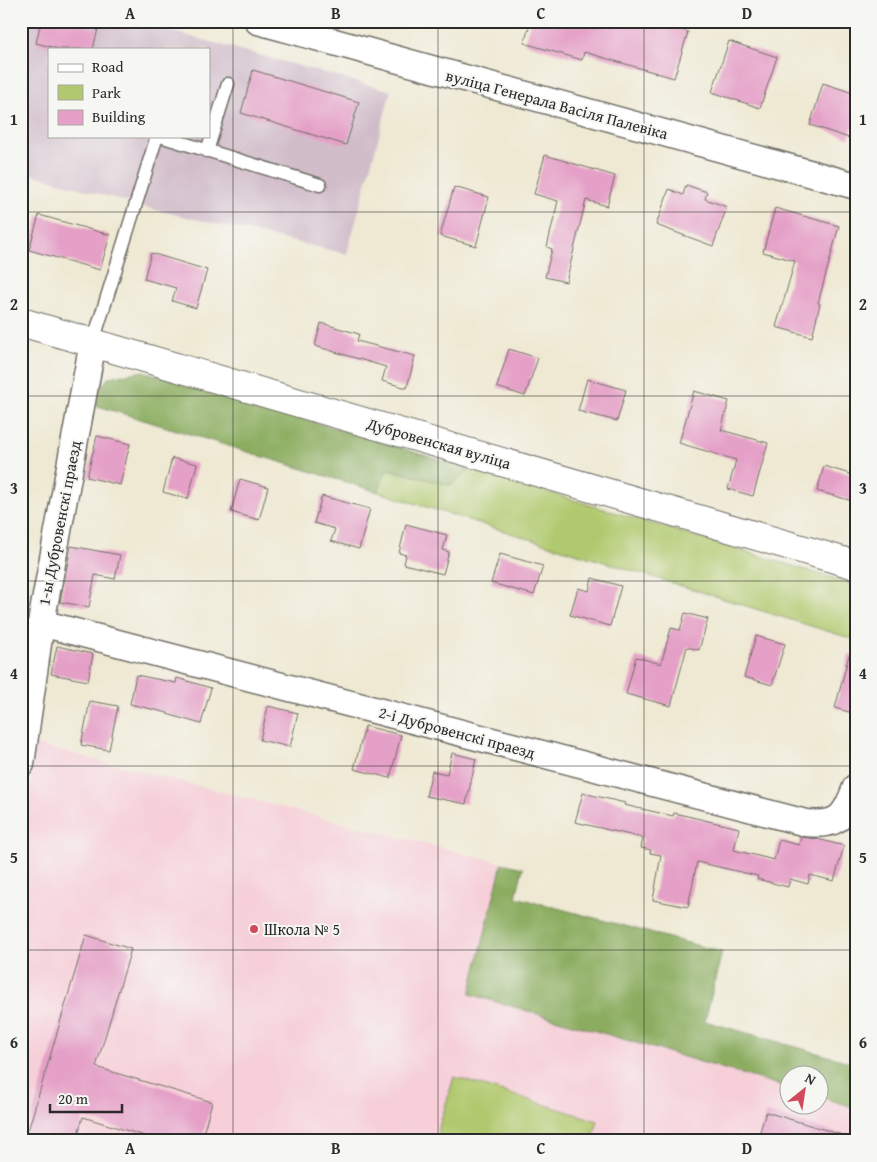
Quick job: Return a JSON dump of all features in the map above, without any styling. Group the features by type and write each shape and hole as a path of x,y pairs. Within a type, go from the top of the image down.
{"main road":[{"name":"Дубровенская вуліца","path":"21,322 856,565"}],"street":[{"name":"вуліца Генерала Васіля Палевіка","path":"258,21 856,186"},
{"name":"1-ы Дубровенскі праезд","path":"21,764 40,623 93,342"},
{"name":"2-і Дубровенскі праезд","path":"40,623 806,823 822,825 834,822 843,814 856,787"}],"lane":[{"path":"207,151 228,84"},
{"path":"93,342 157,138"},
{"path":"165,138 320,184"}],"shaded area":[{"path":"21,21 134,21 391,91 347,254 151,209 21,171"},
{"name":"Школа № 5","path":"34,744 502,863 470,994 780,1085 780,1114 830,1114 830,1100 856,1108 856,1141 21,1141 21,842 29,812"}],"green space":[{"path":"143,371 471,469 450,485 387,469 378,492 88,403 109,377"},
{"path":"387,469 450,485 471,469 856,585 856,640 378,492"},
{"path":"502,863 523,868 516,897 722,952 705,1021 856,1064 856,1108 830,1100 830,1064 780,1064 780,1085 470,994"},
{"path":"454,1077 598,1121 592,1141 435,1141"}],"building":[{"path":"41,21 65,21 98,29 93,48 55,48 36,43"},
{"path":"531,21 653,21 688,32 674,78 584,52 582,60 524,43"},
{"path":"729,41 777,57 760,108 712,92"},
{"path":"253,70 359,102 346,145 241,113"},
{"path":"823,83 856,94 856,118 849,138 810,125"},
{"path":"545,155 615,176 607,206 586,200 566,282 545,277 552,249 547,247 558,201 534,194"},
{"path":"686,185 707,192 705,199 727,207 713,246 656,225 669,189 683,195"},
{"path":"454,187 489,197 476,246 440,236"},
{"path":"775,208 839,226 818,303 820,304 812,337 776,327 795,261 763,252"},
{"path":"39,215 110,235 100,270 29,250"},
{"path":"151,253 207,270 196,308 172,301 176,288 144,279"},
{"path":"321,323 359,334 357,341 415,356 407,388 382,381 386,367 315,346"},
{"path":"509,349 538,358 525,396 497,387"},
{"path":"587,379 626,390 617,421 578,411"},
{"path":"694,391 729,401 721,430 768,443 753,496 728,489 736,460 679,443"},
{"path":"97,436 130,444 120,485 87,477"},
{"path":"172,458 197,464 188,499 163,492"},
{"path":"824,466 856,476 856,502 817,491"},
{"path":"240,479 268,487 259,520 231,512"},
{"path":"322,496 370,509 359,549 331,541 335,529 314,523"},
{"path":"406,524 447,535 443,550 449,552 443,574 404,564 406,555 399,553"},
{"path":"71,546 120,555 115,579 95,575 89,607 60,602"},
{"path":"500,554 543,566 534,595 491,583"},
{"path":"592,578 621,586 610,626 570,615 578,588 589,591"},
{"path":"685,613 708,619 699,650 687,647 671,706 626,694 636,657 661,664 671,628 680,630"},
{"path":"756,636 785,644 772,685 744,677"},
{"path":"57,646 93,654 88,681 51,674"},
{"path":"849,655 856,656 856,714 835,708"},
{"path":"136,675 176,683 177,678 211,688 201,724 168,713 130,704"},
{"path":"90,701 118,706 109,750 81,745"},
{"path":"268,706 298,713 290,747 260,740"},
{"path":"365,726 401,735 390,778 354,769"},
{"path":"452,753 476,759 466,804 426,796 432,771 447,774"},
{"path":"583,793 673,816 674,813 739,828 734,850 774,860 779,840 799,845 801,837 818,839 844,846 834,881 810,875 808,884 790,879 788,887 757,879 758,876 697,862 688,907 653,900 661,855 650,853 651,850 641,848 643,838 575,822"},
{"path":"86,935 131,949 96,1067 212,1102 201,1141 161,1141 83,1117 76,1141 25,1141"},
{"path":"766,1112 846,1136 845,1141 757,1141"}],"place":[{"name":"Школа № 5","path":"254,929"}]}
